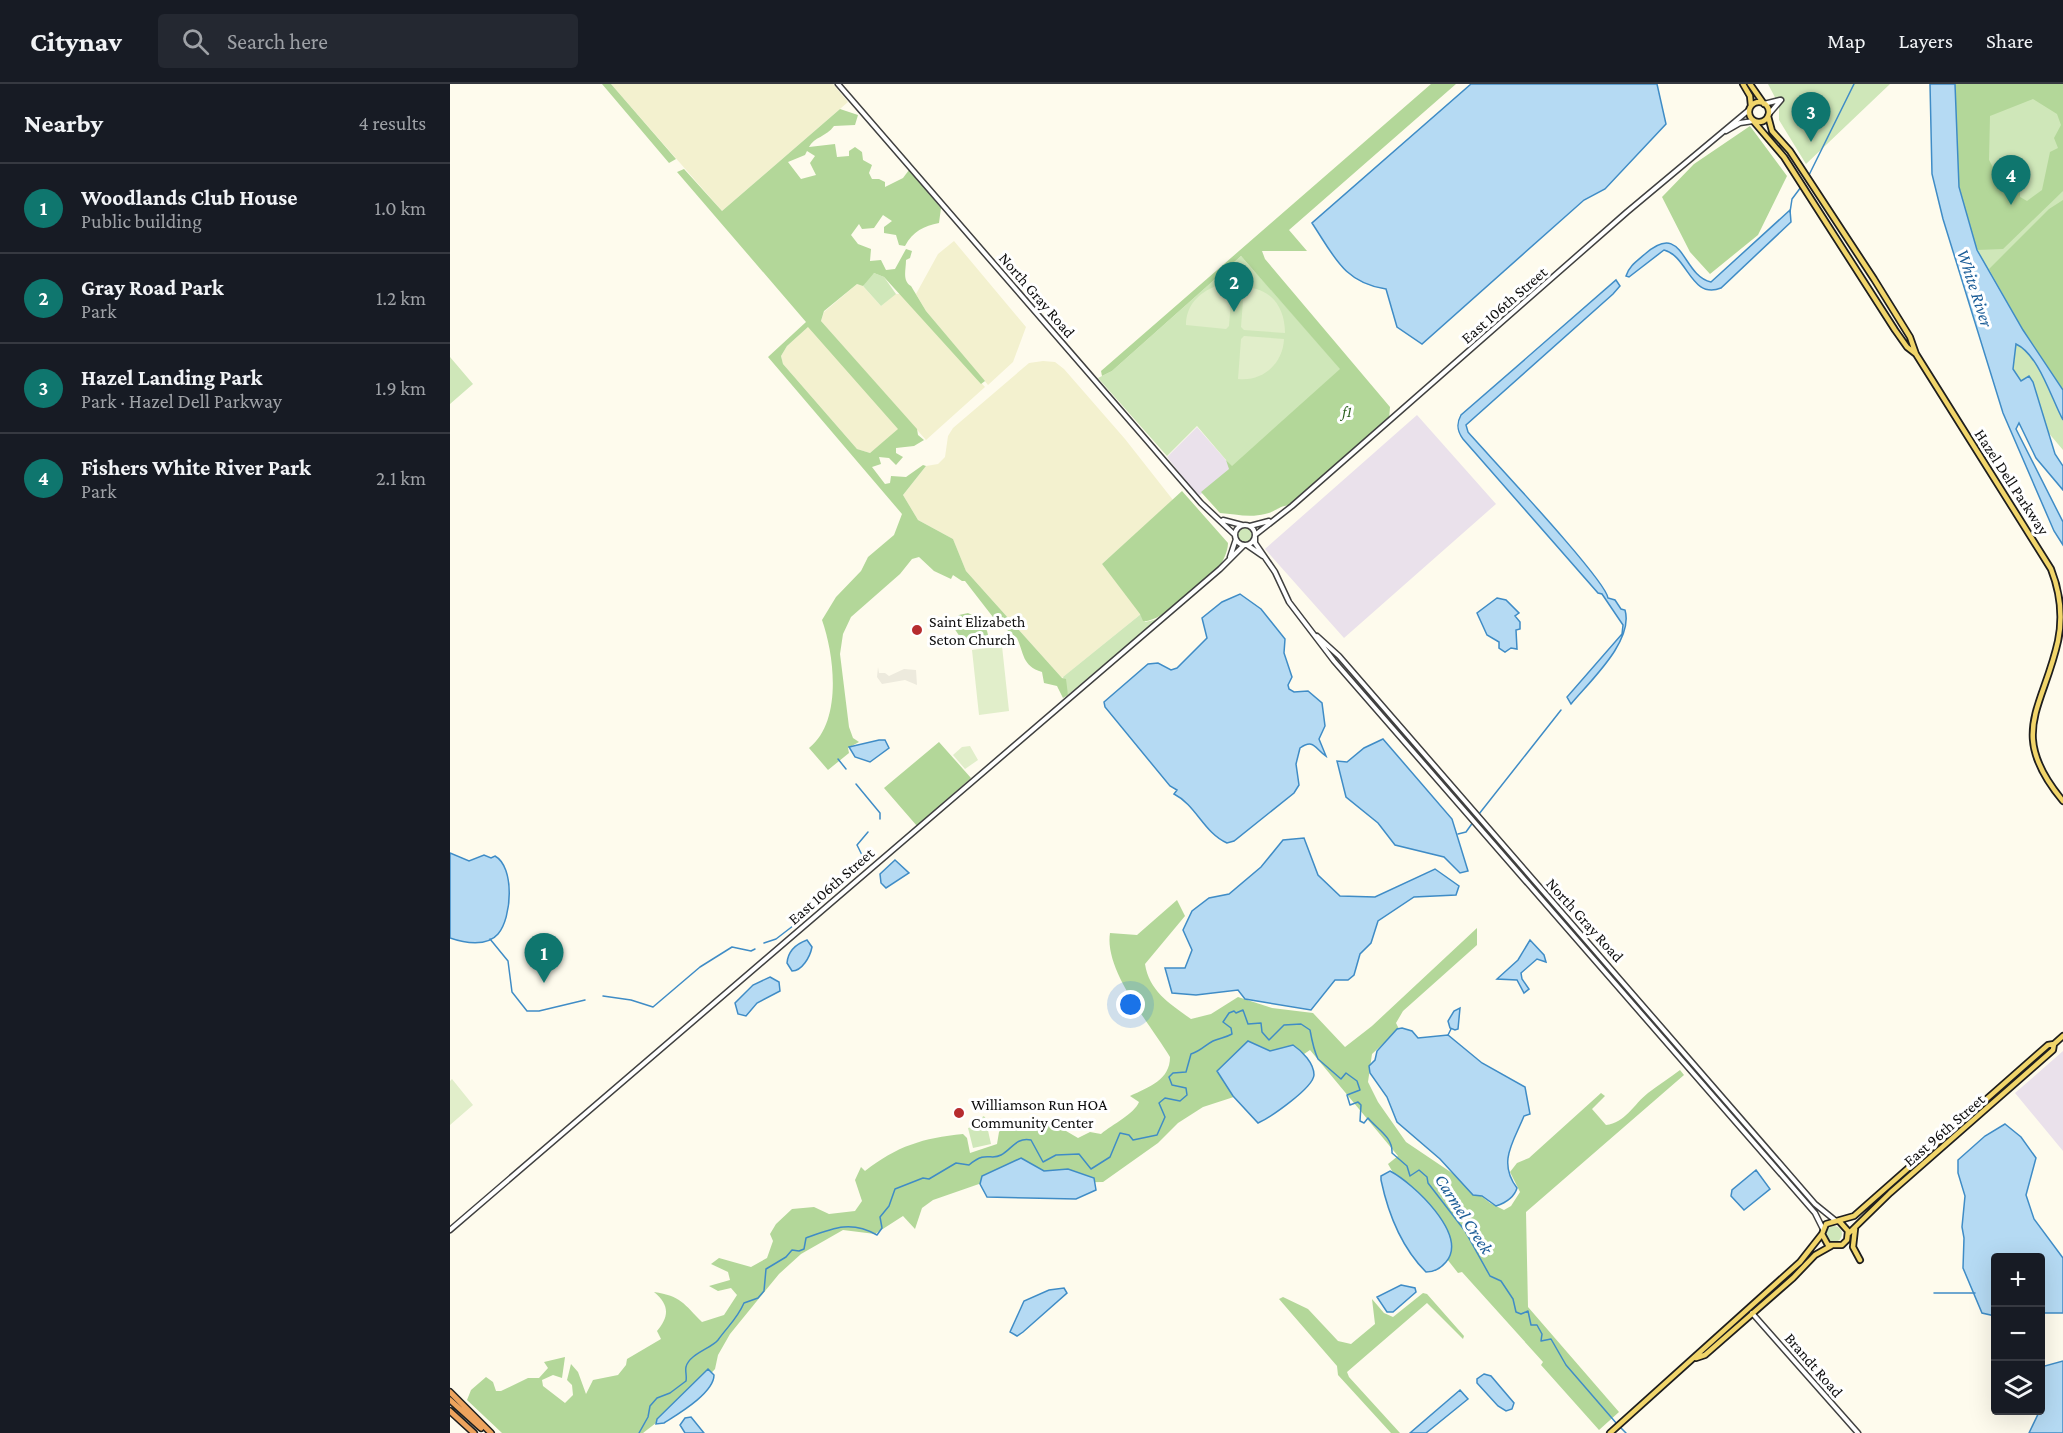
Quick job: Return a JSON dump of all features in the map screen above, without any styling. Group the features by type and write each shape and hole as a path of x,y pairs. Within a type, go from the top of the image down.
{"highway":[{"path":"450,1392 489,1433"},
{"path":"450,1400 489,1433"},
{"path":"450,1411 472,1433"},
{"path":"450,1416 472,1433"}],"main road":[{"path":"1743,84 1750,96 1750,108 1754,121 1763,121 1768,115 1764,104 1750,84"},
{"path":"1750,108 1757,102 1764,104"},
{"name":"Hazel Dell Parkway","path":"1768,115 1772,131 1790,151 1910,337 1916,354 2044,553 2055,577 2060,604 2058,639 2035,707 2033,728 2039,765 2063,801"},
{"name":"Hazel Dell Parkway","path":"1754,121 1776,146 1895,330 1907,347 1916,354"},
{"name":"East 96th Street","path":"1838,1221 1854,1216 2048,1045 2054,1044 2063,1036"},
{"name":"East 96th Street","path":"1848,1234 2053,1050 2054,1044"},
{"path":"1610,1433 1800,1262 1828,1222 1838,1221 1845,1226 1848,1234 1842,1245 1831,1246 1815,1255 1793,1278 1705,1355 1696,1358"},
{"path":"1856,1226 1852,1242 1860,1260"},
{"path":"1822,1232 1824,1242 1831,1246"}],"street":[{"name":"North Gray Road","path":"838,84 1194,496 1220,519 1235,537 1263,556"},
{"path":"1764,104 1781,100 1768,115"},
{"name":"East 106th Street","path":"450,1230 1275,518 1292,506 1627,212 1750,108"},
{"path":"1723,132 1740,123 1754,121"},
{"name":"East 106th Street","path":"1249,526 1256,526 1275,518"},
{"name":"North Gray Road","path":"1220,519 1249,526 1291,605 1334,661 1815,1213 1822,1232"},
{"name":"East 106th Street","path":"1228,560 1235,537 1242,525"},
{"name":"North Gray Road","path":"1316,636 1339,656 1815,1204 1838,1221"},
{"name":"Brandt Road","path":"1752,1313 1858,1433"}],"shaded area":[{"path":"611,84 833,84 848,102 722,211"},
{"path":"954,241 1026,327 1013,362 988,385 926,311 916,294 938,254"},
{"path":"857,284 862,285 881,306 895,294 902,294 985,387 926,440 821,321 824,312"},
{"path":"809,326 899,429 870,453 857,449 783,364 781,356 787,346"},
{"path":"1055,362 1064,369 1125,439 1173,500 1102,564 1141,614 1062,678 966,571 953,539 918,520 903,495 926,466 938,464 945,457 948,436 953,428 1029,363"},
{"path":"1417,415 1496,504 1344,638 1265,549"},
{"path":"1197,427 1232,467 1198,497 1167,457"},
{"path":"878,667 879,673 889,676 904,669 916,670 917,685 905,680 882,684 877,677"},
{"path":"2063,1051 2063,1151 2015,1093"}],"green space":[{"path":"602,84 611,84 676,159 669,163"},
{"name":"f1","path":"1431,84 1456,84 1289,230 1307,251 1262,251 1265,259 1390,407 1389,420 1292,505 1259,515 1220,513 1201,492 1229,469 1226,460 1232,466 1340,369 1241,256 1112,371 1102,376 1101,371"},
{"path":"1768,84 1890,84 1806,164 1779,120 1779,105"},
{"path":"1952,84 2038,84 2063,115 2063,450 2004,380 1970,287 1949,122"},
{"path":"1955,84 2063,84 2063,191 2003,249 1977,250 1959,187","holes":["2033,99 2057,114 2061,125 2054,138 2058,148 2050,152 2042,190 2027,201 2020,197 2020,174 2015,177 2008,195 1989,160 1990,116"]},
{"path":"840,109 858,115 855,125 834,126 809,147 835,144 837,157 849,156 849,151 855,147 862,152 863,160 872,165 869,173 872,179 885,182 885,187 903,178 909,170 941,208 939,223 919,230 905,246 899,245 896,235 884,233 884,227 892,221 883,215 874,228 862,229 859,224 851,235 858,244 871,249 870,261 881,260 886,270 895,269 906,249 912,251 910,258 906,260 906,281 926,311 985,381 981,384 884,277 874,273 863,286 857,284 824,311 821,321 917,429 918,435 924,440 914,446 896,448 896,453 903,457 896,465 889,458 879,457 881,464 872,467 885,484 890,483 891,476 906,477 923,465 926,466 903,495 918,520 953,539 966,571 1062,678 1066,679 1068,695 1063,698 1057,686 1044,683 1042,672 1027,663 1017,638 996,621 965,581 953,575 951,579 934,571 919,557 912,559 900,574 851,617 843,634 840,654 849,727 853,738 859,742 848,748 849,753 828,770 809,748 820,737 827,722 833,688 830,652 822,620 836,597 861,571 868,557 894,535 902,514 768,357 806,322 677,172 684,169 722,211","holes":["807,151 815,156 810,163 816,175 801,179 788,162 805,155","808,327 898,429 870,453 857,449 783,364 781,356 787,346"]},
{"path":"1750,126 1787,176 1758,235 1710,274 1690,252 1662,197 1694,164"},
{"path":"2063,200 2063,390 2023,330 1989,269 2049,209"},
{"path":"1241,256 1341,369 1232,467 1197,426 1167,456 1098,378 1112,371"},
{"path":"874,273 884,277 896,294 881,306 863,286 869,275"},
{"path":"1216,286 1232,286 1229,326 1226,329 1186,325 1188,312 1194,301 1204,292"},
{"path":"1244,287 1262,291 1275,301 1282,315 1285,333 1244,330 1241,327"},
{"path":"1244,336 1284,339 1283,348 1270,370 1255,378 1238,379 1241,339"},
{"path":"450,357 473,384 450,404"},
{"path":"1182,491 1228,543 1227,551 1215,572 1191,594 1159,616 1143,621 1102,564"},
{"path":"1242,528 1248,528 1252,535 1248,542 1242,542 1238,538 1238,532"},
{"path":"968,613 981,621 988,635 976,646 962,640 952,625 959,615"},
{"path":"1141,614 1145,622 1158,619 1068,695 1063,677"},
{"path":"1002,646 1009,711 979,715 972,650"},
{"path":"939,742 971,778 917,826 884,788"},
{"path":"970,746 978,760 965,769 953,755 962,747"},
{"path":"1177,900 1185,916 1145,964 1151,982 1168,1002 1191,1019 1211,1014 1238,997 1272,1008 1313,1013 1345,1047 1372,1026 1477,928 1477,945 1403,1011 1396,1023 1399,1029 1372,1054 1368,1082 1378,1102 1406,1142 1452,1173 1490,1203 1504,1210 1511,1206 1520,1192 1510,1172 1517,1163 1529,1158 1601,1093 1605,1096 1592,1109 1606,1125 1613,1124 1624,1117 1648,1093 1680,1070 1684,1075 1526,1212 1528,1307 1619,1412 1599,1430 1541,1365 1543,1362 1462,1272 1458,1273 1432,1240 1388,1164 1398,1156 1310,1050 1246,1093 1203,1107 1178,1123 1158,1143 1103,1182 979,1184 933,1200 922,1208 915,1229 903,1216 875,1234 843,1230 801,1254 779,1274 730,1334 718,1355 715,1369 687,1399 643,1433 502,1433 467,1400 471,1390 486,1377 493,1382 496,1391 501,1391 528,1378 539,1378 548,1368 544,1362 565,1357 562,1378 553,1375 542,1380 543,1386 565,1403 573,1395 572,1385 567,1380 571,1364 578,1372 586,1394 593,1380 618,1375 626,1365 627,1359 661,1339 657,1331 664,1321 666,1311 663,1302 654,1292 676,1299 702,1322 724,1315 737,1295 731,1288 718,1291 709,1286 730,1280 728,1272 711,1264 719,1258 751,1267 767,1258 773,1241 770,1234 776,1224 792,1209 814,1207 829,1214 855,1211 862,1201 855,1180 861,1167 865,1171 900,1149 935,1138 963,1134 967,1138 970,1153 997,1144 999,1132 1004,1126 1035,1118 1049,1121 1078,1138 1090,1132 1101,1134 1123,1119 1139,1102 1130,1096 1157,1082 1166,1072 1170,1057 1121,980 1110,948 1110,933 1137,935"},
{"path":"452,1079 473,1105 450,1125 450,1081"},
{"path":"983,1116 991,1144 973,1148 968,1128 980,1125"},
{"path":"1831,1226 1837,1226 1842,1234 1840,1240 1831,1242 1826,1237 1826,1231"},
{"path":"1423,1293 1427,1294 1464,1336 1463,1339 1427,1303 1347,1372 1400,1433 1391,1433 1338,1375 1337,1366 1279,1299 1283,1297 1308,1309 1338,1341 1351,1344 1375,1324 1372,1299 1384,1313 1393,1317"}],"water":[{"path":"1471,84 1657,84 1666,124 1605,189 1584,200 1422,344 1397,327 1386,289 1360,281 1350,274 1334,257 1312,223"},
{"name":"White River","path":"1930,84 1955,84 1959,187 1977,250 2023,330 2063,390 2063,420 2038,367 2031,357 2016,344 2013,369 2021,381 2029,376 2033,382 2055,454 2063,466 2063,490 2036,458 2019,423 2016,429 2063,522 2063,545 2054,531 2003,413 1943,219 1932,174"},
{"path":"1790,210 1791,222 1721,288 1711,290 1703,288 1696,283 1679,260 1664,250 1629,277 1626,276 1631,266 1645,254 1658,245 1668,243 1675,246 1701,277 1711,282"},
{"path":"1616,280 1620,286 1613,294 1466,425 1468,432 1588,568 1608,598 1615,600 1621,609 1625,610 1626,622 1623,635 1617,647 1571,704 1567,697 1622,634 1623,625 1602,594 1598,593 1463,439 1458,430 1458,421 1461,415"},
{"path":"1240,594 1261,609 1285,639 1284,653 1292,677 1288,685 1289,689 1294,692 1308,691 1322,703 1325,726 1319,739 1326,756 1311,744 1300,748 1296,764 1299,785 1294,793 1234,841 1227,843 1212,833 1188,805 1174,794 1177,790 1170,786 1105,707 1104,702 1148,664 1158,663 1171,670 1177,668 1207,638 1202,618 1222,602"},
{"path":"1497,598 1506,600 1519,613 1515,616 1520,622 1520,629 1516,630 1517,649 1511,648 1505,652 1499,648 1499,642 1487,635 1477,613"},
{"path":"1383,739 1452,819 1468,871 1460,873 1444,857 1395,845 1378,823 1346,797 1337,761 1347,762 1364,748"},
{"path":"885,740 889,748 870,762 855,757 849,747"},
{"path":"1304,838 1318,875 1340,896 1375,897 1435,869 1459,886 1456,895 1414,897 1378,921 1371,943 1360,954 1354,975 1348,980 1335,980 1311,1010 1245,999 1238,990 1196,995 1172,993 1165,968 1185,968 1192,950 1183,930 1192,911 1209,898 1229,894 1261,867 1283,840"},
{"path":"450,853 469,861 484,855 491,858 495,856 506,871 509,893 506,917 498,934 488,941 468,942 450,938"},
{"path":"895,860 909,873 886,888 881,883 880,874"},
{"path":"807,940 812,947 809,955 802,966 792,971 787,963 789,955 796,946"},
{"path":"1530,940 1544,955 1546,962 1537,959 1521,973 1529,989 1524,993 1517,980 1497,979 1518,960"},
{"path":"770,977 779,982 780,991 757,1003 746,1016 738,1014 735,1003 753,985"},
{"path":"1460,1008 1458,1029 1455,1030 1450,1028 1448,1021 1454,1011"},
{"path":"1397,1029 1412,1031 1418,1038 1448,1035 1482,1063 1525,1087 1530,1114 1524,1116 1509,1152 1508,1169 1517,1188 1514,1195 1506,1202 1496,1206 1482,1196 1473,1195 1440,1159 1397,1122 1387,1097 1370,1073 1369,1066 1375,1060 1377,1051"},
{"path":"1248,1041 1270,1051 1293,1045 1307,1058 1314,1075 1312,1081 1299,1094 1281,1109 1258,1123 1233,1096 1217,1071"},
{"path":"2005,1124 2021,1137 2036,1158 2026,1195 2034,1219 2063,1258 2063,1313 2045,1313 2045,1253 1991,1253 1991,1315 1982,1313 1963,1268 1962,1227 1965,1196 1958,1173 1958,1160 1985,1136"},
{"path":"1021,1158 1044,1171 1068,1169 1094,1178 1096,1190 1076,1199 987,1197 980,1184 982,1176"},
{"path":"1756,1170 1770,1189 1744,1210 1731,1196 1732,1190"},
{"path":"1390,1171 1412,1186 1424,1198 1444,1225 1450,1238 1451,1251 1446,1262 1437,1269 1426,1272 1417,1263 1397,1229 1381,1180 1381,1176"},
{"path":"1401,1285 1415,1288 1416,1292 1393,1312 1387,1312 1377,1297"},
{"path":"1064,1288 1067,1293 1023,1332 1017,1336 1010,1332 1024,1301 1049,1290"},
{"path":"2063,1361 2063,1433 2029,1433 2038,1415 2045,1415 2045,1366"},
{"path":"708,1369 714,1375 702,1396 664,1423 656,1424 657,1419"},
{"path":"1484,1374 1491,1376 1514,1403 1512,1409 1506,1411 1498,1406 1477,1383 1477,1379"},
{"path":"1460,1390 1468,1399 1426,1433 1410,1433"},
{"path":"691,1417 704,1433 685,1433 680,1425 685,1418"}],"waterway":[{"path":"1809,175 1854,84"},
{"path":"1790,212 1792,199 1801,187"},
{"path":"1479,814 1561,710"},
{"path":"838,759 846,769"},
{"path":"856,784 880,813 880,819"},
{"path":"1458,834 1466,832 1476,818"},
{"path":"819,906 855,871 862,855 857,845 868,832"},
{"path":"764,943 776,939 802,919"},
{"path":"490,939 508,961 512,992 527,1011 539,1011 585,1000"},
{"path":"603,996 631,1000 653,1007 700,967 732,947 751,951 755,949"},
{"name":"Carmel Creek","path":"639,1433 648,1417 650,1406 657,1398 670,1393 686,1381 686,1367 691,1358 715,1343 744,1303 758,1298 764,1291 766,1269 786,1257 792,1250 804,1249 806,1238 842,1227 868,1230 877,1235 882,1228 880,1217 889,1206 895,1189 923,1178 929,1179 956,1163 969,1165 980,1158 997,1157 1022,1140 1031,1140 1043,1162 1056,1155 1079,1154 1091,1169 1110,1157 1120,1133 1129,1135 1133,1140 1157,1135 1165,1117 1159,1103 1165,1098 1180,1101 1187,1095 1186,1088 1172,1085 1169,1077 1173,1073 1186,1072 1191,1054 1213,1041 1232,1034 1231,1028 1223,1022 1229,1013 1243,1010 1248,1024 1261,1023 1262,1032 1269,1040 1284,1025 1301,1024 1310,1030 1318,1059 1341,1079 1346,1073 1357,1081 1360,1090 1347,1095 1350,1105 1358,1102 1361,1105 1360,1121 1364,1123 1368,1118 1384,1134 1390,1142 1392,1153 1407,1166 1410,1176 1419,1170 1427,1177 1428,1183 1465,1231 1490,1276 1501,1281 1513,1299 1516,1312 1521,1314 1528,1311 1531,1325 1537,1325 1542,1334 1541,1341 1551,1339 1566,1365 1617,1424"},
{"path":"1448,1035 1451,1029"},
{"path":"1934,1293 1975,1293"},
{"name":"Carmel Creek","path":"1620,1427 1626,1433"}],"place":[{"name":"Hazel Landing Park","path":"1811,142"},
{"name":"Fishers White River Park","path":"2011,205"},
{"name":"Gray Road Park","path":"1234,312"},
{"name":"Saint Elizabeth Seton Church","path":"917,630"},
{"name":"Woodlands Club House","path":"544,983"},
{"name":"Williamson Run HOA Community Center","path":"959,1113"}]}
